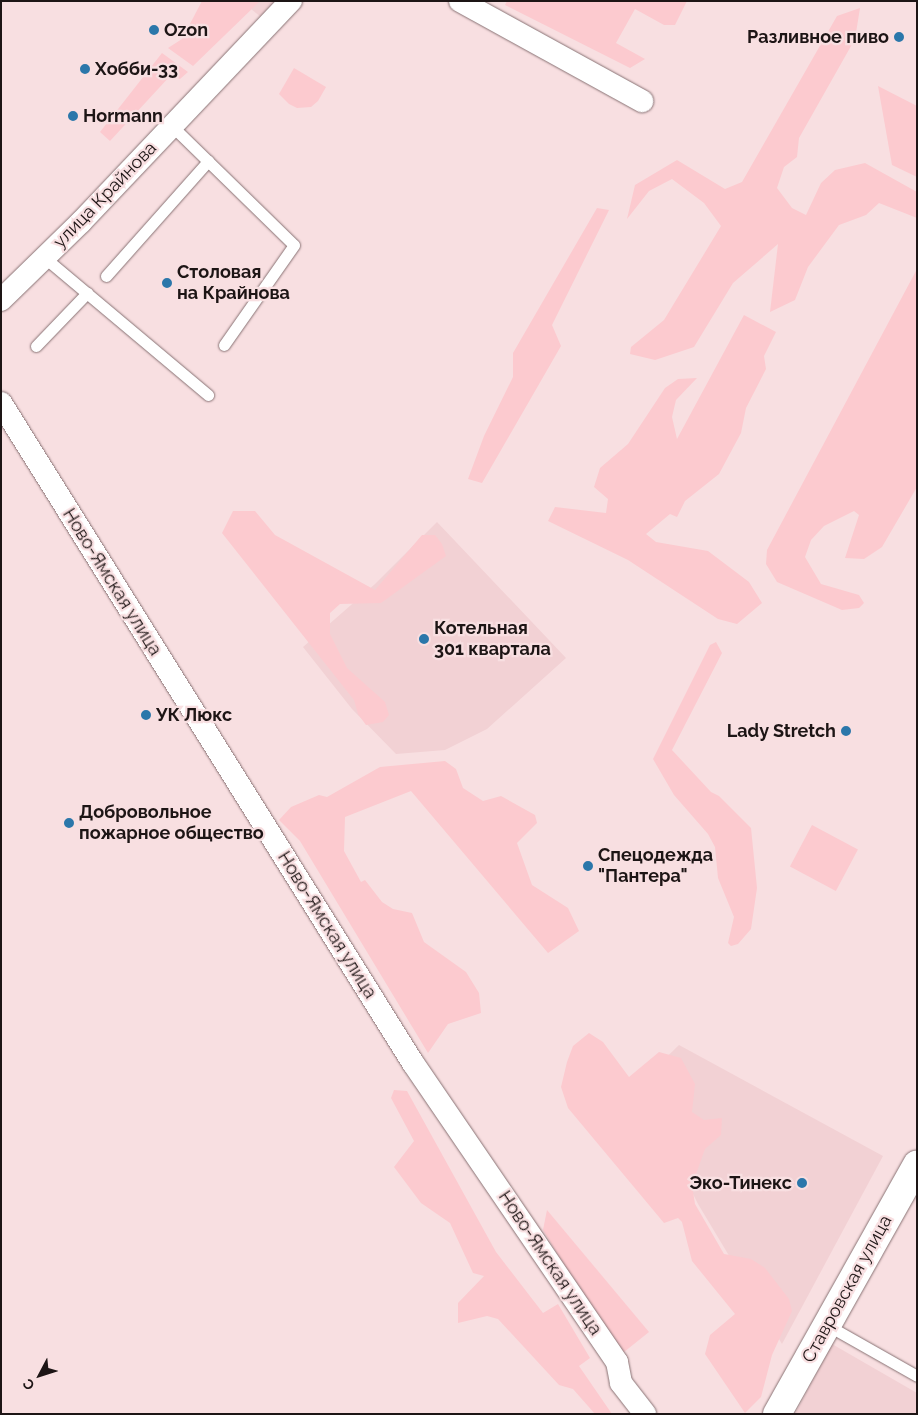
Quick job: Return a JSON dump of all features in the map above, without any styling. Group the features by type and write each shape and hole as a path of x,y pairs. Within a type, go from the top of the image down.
{"street":[{"name":"улица Крайнова","path":"1,300 44,258 291,1"},
{"path":"460,1 642,101"},
{"name":"Ново-Ямская улица","path":"1,404 413,1062 617,1362 621,1383 645,1414"},
{"name":"Ставровская улица","path":"777,1414 917,1165"}],"lane":[{"path":"172,126 294,246 224,345"},
{"path":"106,276 208,160"},
{"path":"44,258 208,395"},
{"path":"36,346 87,293"},
{"path":"827,1325 917,1376"}],"shaded area":[{"path":"202,1 260,1 193,66 168,48 182,39"},
{"path":"241,1 276,1 261,17"},
{"path":"507,1 687,1 675,25 664,25 635,9 616,43 645,59 630,68 505,5"},
{"path":"860,8 855,39 799,138 797,157 784,167 777,188 792,208 806,215 821,183 835,170 865,163 917,192 917,218 879,203 866,215 839,225 808,267 795,300 770,312 778,244 733,283 694,347 655,360 630,354 631,347 664,320 721,226 704,203 672,179 649,191 627,219 635,185 677,160 725,189 742,182 837,16"},
{"path":"162,53 188,72 180,79 171,75 110,141 100,132"},
{"path":"294,68 326,87 318,101 311,107 297,108 289,104 279,94"},
{"path":"878,86 917,106 917,177 892,165"},
{"path":"597,208 609,210 552,325 561,346 482,483 468,479 484,436 513,377 513,353"},
{"path":"917,269 917,487 882,547 864,559 845,558 859,515 854,511 824,526 811,540 805,557 821,584 859,595 864,603 859,608 842,610 777,582 766,564 767,550"},
{"path":"744,315 776,332 764,356 766,369 746,408 741,433 719,474 685,501 677,517 670,514 646,534 656,542 708,551 749,582 762,603 737,624 718,619 628,560 548,521 555,507 606,513 608,499 594,487 600,468 628,444 665,388 678,379 697,378 676,400 672,417 677,439"},
{"path":"233,511 255,511 275,535 375,590 422,535 435,535 442,544 446,556 381,603 340,604 330,613 330,634 347,668 385,702 389,715 383,722 366,725 358,714 354,700 222,533"},
{"path":"437,522 566,658 487,729 445,750 396,754 352,709 303,647 375,584"},
{"path":"716,642 722,653 672,750 711,792 719,796 751,828 757,888 751,929 738,944 731,946 728,943 734,917 718,878 715,847 708,834 674,795 653,759 710,645"},
{"path":"445,761 456,769 463,788 483,801 501,796 535,815 537,823 517,843 532,885 568,908 579,931 548,953 411,791 345,817 344,851 361,882 365,880 382,902 393,909 412,913 424,942 466,972 479,993 481,1013 448,1024 428,1053 300,841 279,820 291,807 319,795 327,797 380,767"},
{"path":"812,825 858,849 836,891 790,866"},
{"path":"589,1033 603,1042 629,1077 659,1052 681,1058 695,1084 692,1112 704,1120 722,1118 721,1135 705,1149 692,1185 695,1204 724,1254 751,1259 765,1268 789,1299 792,1311 772,1355 761,1397 745,1413 705,1354 710,1335 735,1314 692,1261 682,1222 678,1218 664,1223 568,1108 561,1087 567,1062 573,1046"},
{"path":"679,1045 883,1156 782,1344 698,1204 638,1085"},
{"path":"394,1090 407,1091 496,1252 543,1313 558,1304 590,1358 579,1366 612,1414 595,1414 573,1389 559,1385 498,1319 487,1316 458,1323 458,1303 484,1276 473,1273 450,1223 421,1203 394,1167 414,1141 391,1098"},
{"path":"547,1210 649,1332 619,1356 543,1230"},
{"path":"832,1344 917,1393 917,1414 795,1414"}],"place":[{"name":"Ozon","path":"154,30"},
{"name":"Разливное пиво","path":"899,37"},
{"name":"Хобби-33","path":"85,69"},
{"name":"Hormann","path":"73,116"},
{"name":"Столовая на Крайнова","path":"167,283"},
{"name":"Котельная 301 квартала","path":"424,639"},
{"name":"УК Люкс","path":"146,715"},
{"name":"Lady Stretch","path":"846,731"},
{"name":"Добровольное пожарное общество","path":"69,823"},
{"name":"Спецодежда \"Пантера\"","path":"588,866"},
{"name":"Эко-Тинекс","path":"802,1183"}]}
